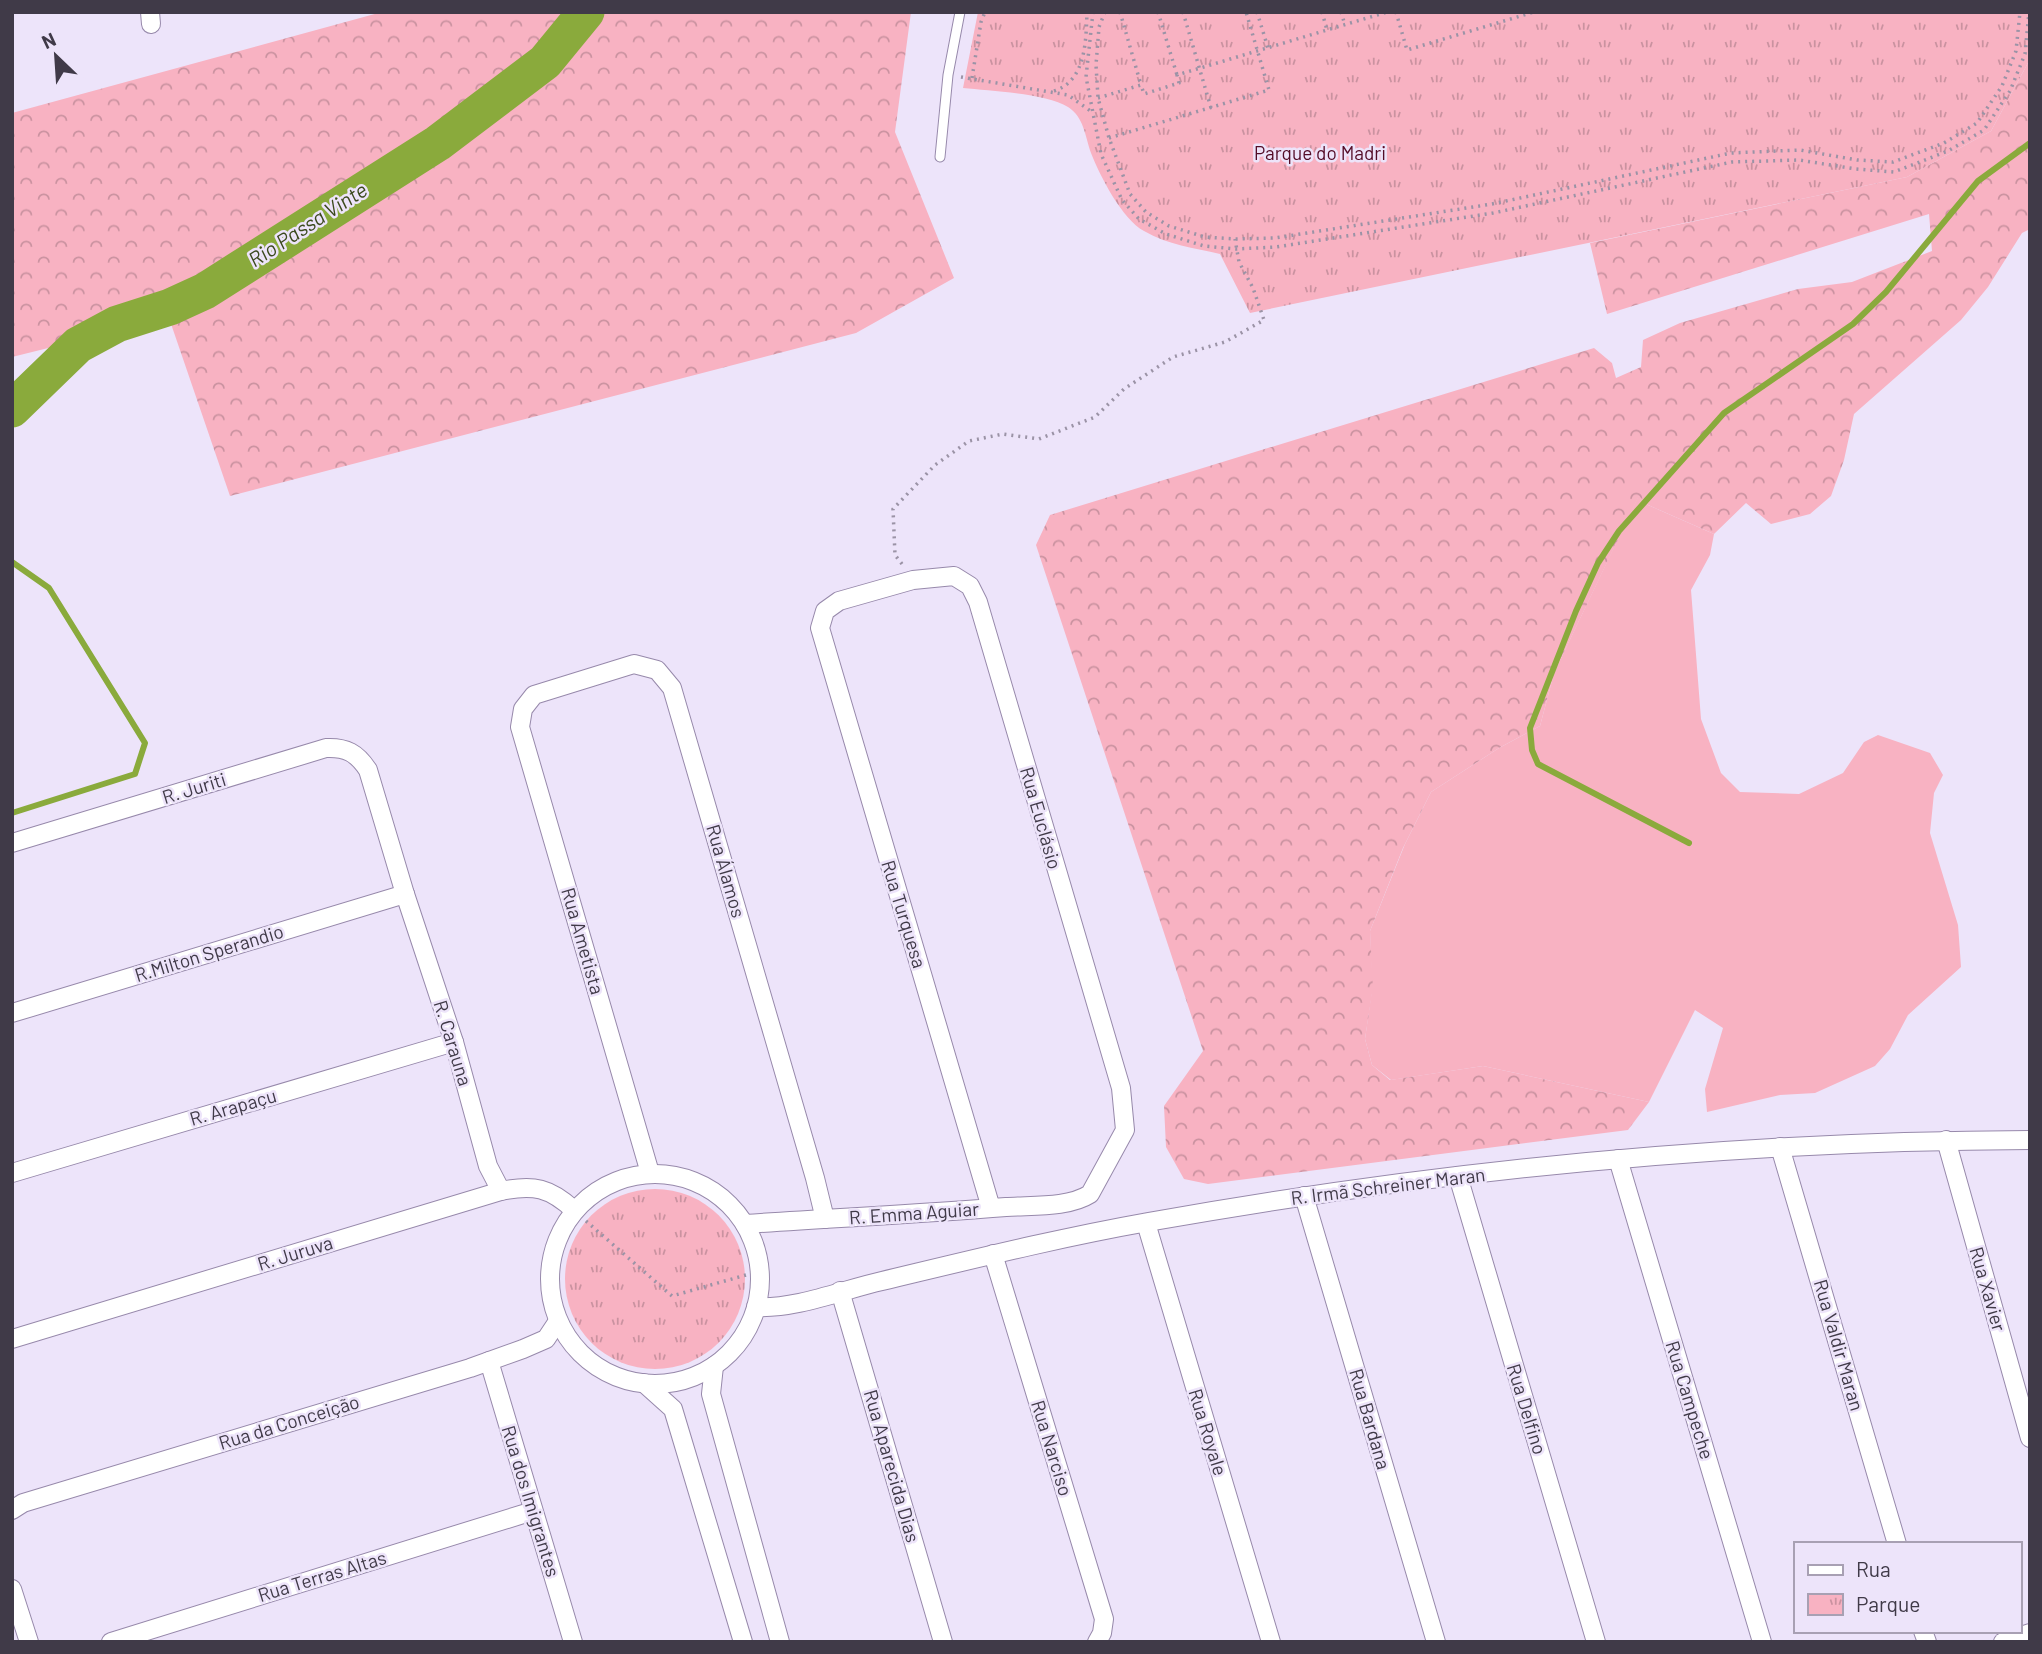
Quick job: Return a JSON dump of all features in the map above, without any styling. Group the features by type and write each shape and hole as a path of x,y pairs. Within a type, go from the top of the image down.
{"street":[{"name":"Rua Euclásio","path":"821,619 825,611 839,601 913,580 954,576 970,586 978,602 1121,1088 1125,1130 1090,1194 1082,1199"},
{"name":"Rua Turquesa","path":"821,619 821,637 992,1208"},
{"name":"Rua Álamos","path":"523,709 534,695 634,664 657,670 672,688 825,1219"},
{"name":"Rua Ametista","path":"523,709 520,727 650,1173"},
{"name":"R. Juriti","path":"12,843 326,748 339,747 351,751 361,759 368,770"},
{"name":"R. Carauna","path":"368,770 405,894 454,1042 488,1166 501,1191"},
{"name":"R.Milton Sperandio","path":"12,1013 405,894"},
{"name":"R. Arapaçu","path":"12,1173 454,1042"},
{"name":"R. Irmã Schreiner Maran","path":"756,1307 777,1308 993,1254 1146,1223 1304,1196 1618,1159 1780,1147 1945,1140 2030,1140"},
{"name":"Rua Xavier","path":"1945,1140 2030,1438"},
{"name":"Rua Valdir Maran","path":"1780,1147 1896,1542"},
{"name":"Rua Campeche","path":"1618,1159 1762,1642"},
{"path":"650,1173 686,1178 703,1185 732,1206 745,1224 757,1253 760,1271 756,1307 740,1340 714,1366 681,1381 644,1384 608,1374 578,1352 558,1321 551,1303 549,1283 550,1264 559,1235 574,1210 586,1198 616,1180 650,1173"},
{"name":"Rua Delfino","path":"1458,1176 1597,1642"},
{"name":"R. Juruva","path":"12,1339 501,1191 521,1187 541,1189 559,1197 574,1210"},
{"name":"Rua Bardana","path":"1304,1196 1436,1642"},
{"name":"R. Emma Aguiar","path":"745,1224 992,1208 1082,1199"},
{"name":"Rua Royale","path":"1146,1223 1271,1642"},
{"name":"Rua Narciso","path":"993,1254 1104,1619 1102,1633 1097,1642"},
{"name":"Rua Aparecida Dias","path":"840,1291 943,1642"},
{"name":"Rua da Conceição","path":"12,1510 23,1503 489,1361 546,1339 558,1321"},
{"name":"Rua dos Imigrantes","path":"489,1361 573,1642"},
{"path":"714,1366 711,1394 780,1642"},
{"path":"644,1384 673,1409 743,1642"},
{"name":"Rua Terras Altas","path":"111,1642 533,1511"},
{"path":"13,1593 29,1642"},
{"path":"2003,1642 2030,1633"}],"lane":[{"path":"940,157 948,75 960,12"}],"path":[{"path":"972,78 985,12"},
{"path":"1053,91 1066,87 1078,72 1087,12"},
{"path":"1093,12 1086,78 1101,155 1122,200 1139,219 1166,234 1203,246 1237,249 1276,247 1493,213 1732,162 1799,160 1894,172 1939,155 1984,130 2010,91 2025,54 2029,12"},
{"path":"1105,12 1099,27 1096,65 1098,98 1109,138 1130,194 1146,212 1169,226 1205,237 1235,239 1275,238 1492,204 1731,153 1800,150 1857,160 1893,162 1944,143 1977,123 2002,86 2016,51 2020,12"},
{"path":"1120,12 1144,94 1179,83 1158,12"},
{"path":"1183,12 1211,108"},
{"path":"1109,138 1269,90 1245,12"},
{"path":"1257,12 1268,48"},
{"path":"1322,12 1327,30"},
{"path":"1341,12 1345,25"},
{"path":"1177,75 1385,12"},
{"path":"1396,12 1407,50 1534,12"},
{"path":"1502,12 1504,21"},
{"path":"948,75 1053,91 1068,95 1092,112"},
{"path":"1098,98 1141,85"},
{"path":"913,580 895,555 892,509 935,465 969,441 1003,435 1039,439 1095,417 1124,389 1173,357 1225,342 1264,320 1253,288 1239,262 1235,239"},
{"path":"574,1210 672,1296 760,1271"}],"green space":[{"path":"382,12 911,12 895,132 954,278 856,333 230,496 169,318 12,357 12,113"},
{"name":"Parque do Madri","path":"978,12 2030,12 2029,61 1991,131 1907,177 1250,313 1220,254 1162,240 1144,231 1128,217 1100,173 1081,121 1068,107 1032,96 963,88"},
{"path":"2030,52 2030,229 2022,233 1988,287 1961,320 1854,414 1844,460 1831,496 1810,514 1771,524 1746,503 1714,534 1648,505 1639,496 1554,673 1540,726 1499,748 1431,792 1403,848 1370,931 1373,987 1365,1039 1372,1065 1390,1080 1483,1066 1649,1102 1628,1130 1208,1184 1184,1179 1166,1147 1164,1106 1203,1051 1036,545 1050,515 1594,348 1612,363 1616,378 1641,367 1643,340 1680,323 1798,289 1852,282 1932,251 1929,214 1607,314 1590,243 1907,177 1991,131 2029,61"},
{"path":"1639,495 1648,505 1714,534 1710,555 1691,590 1701,719 1721,773 1740,792 1799,794 1843,773 1864,742 1878,735 1930,753 1943,775 1934,793 1930,833 1958,925 1961,967 1908,1015 1890,1049 1875,1066 1815,1093 1780,1095 1707,1112 1705,1089 1723,1028 1695,1010 1649,1102 1483,1066 1391,1080 1372,1065 1365,1039 1372,990 1370,931 1405,844 1431,792 1499,748 1540,726 1554,673"},
{"path":"655,1189 689,1196 705,1204 718,1216 730,1229 738,1245 745,1279 738,1313 730,1329 718,1342 705,1354 689,1362 655,1369 621,1362 605,1354 592,1342 580,1329 572,1313 565,1279 572,1245 580,1229 592,1216 605,1204 621,1196"}],"waterway":[{"name":"Rio Passa Vinte","path":"12,409 78,345 117,324 170,307 205,291 438,143 545,62 586,12"},
{"path":"1689,843 1538,764 1532,750 1530,728 1598,563 1619,531 1724,413 1853,324 1886,292 1978,181 2030,143"},
{"path":"12,562 49,588 145,743 135,774 12,813"}]}
